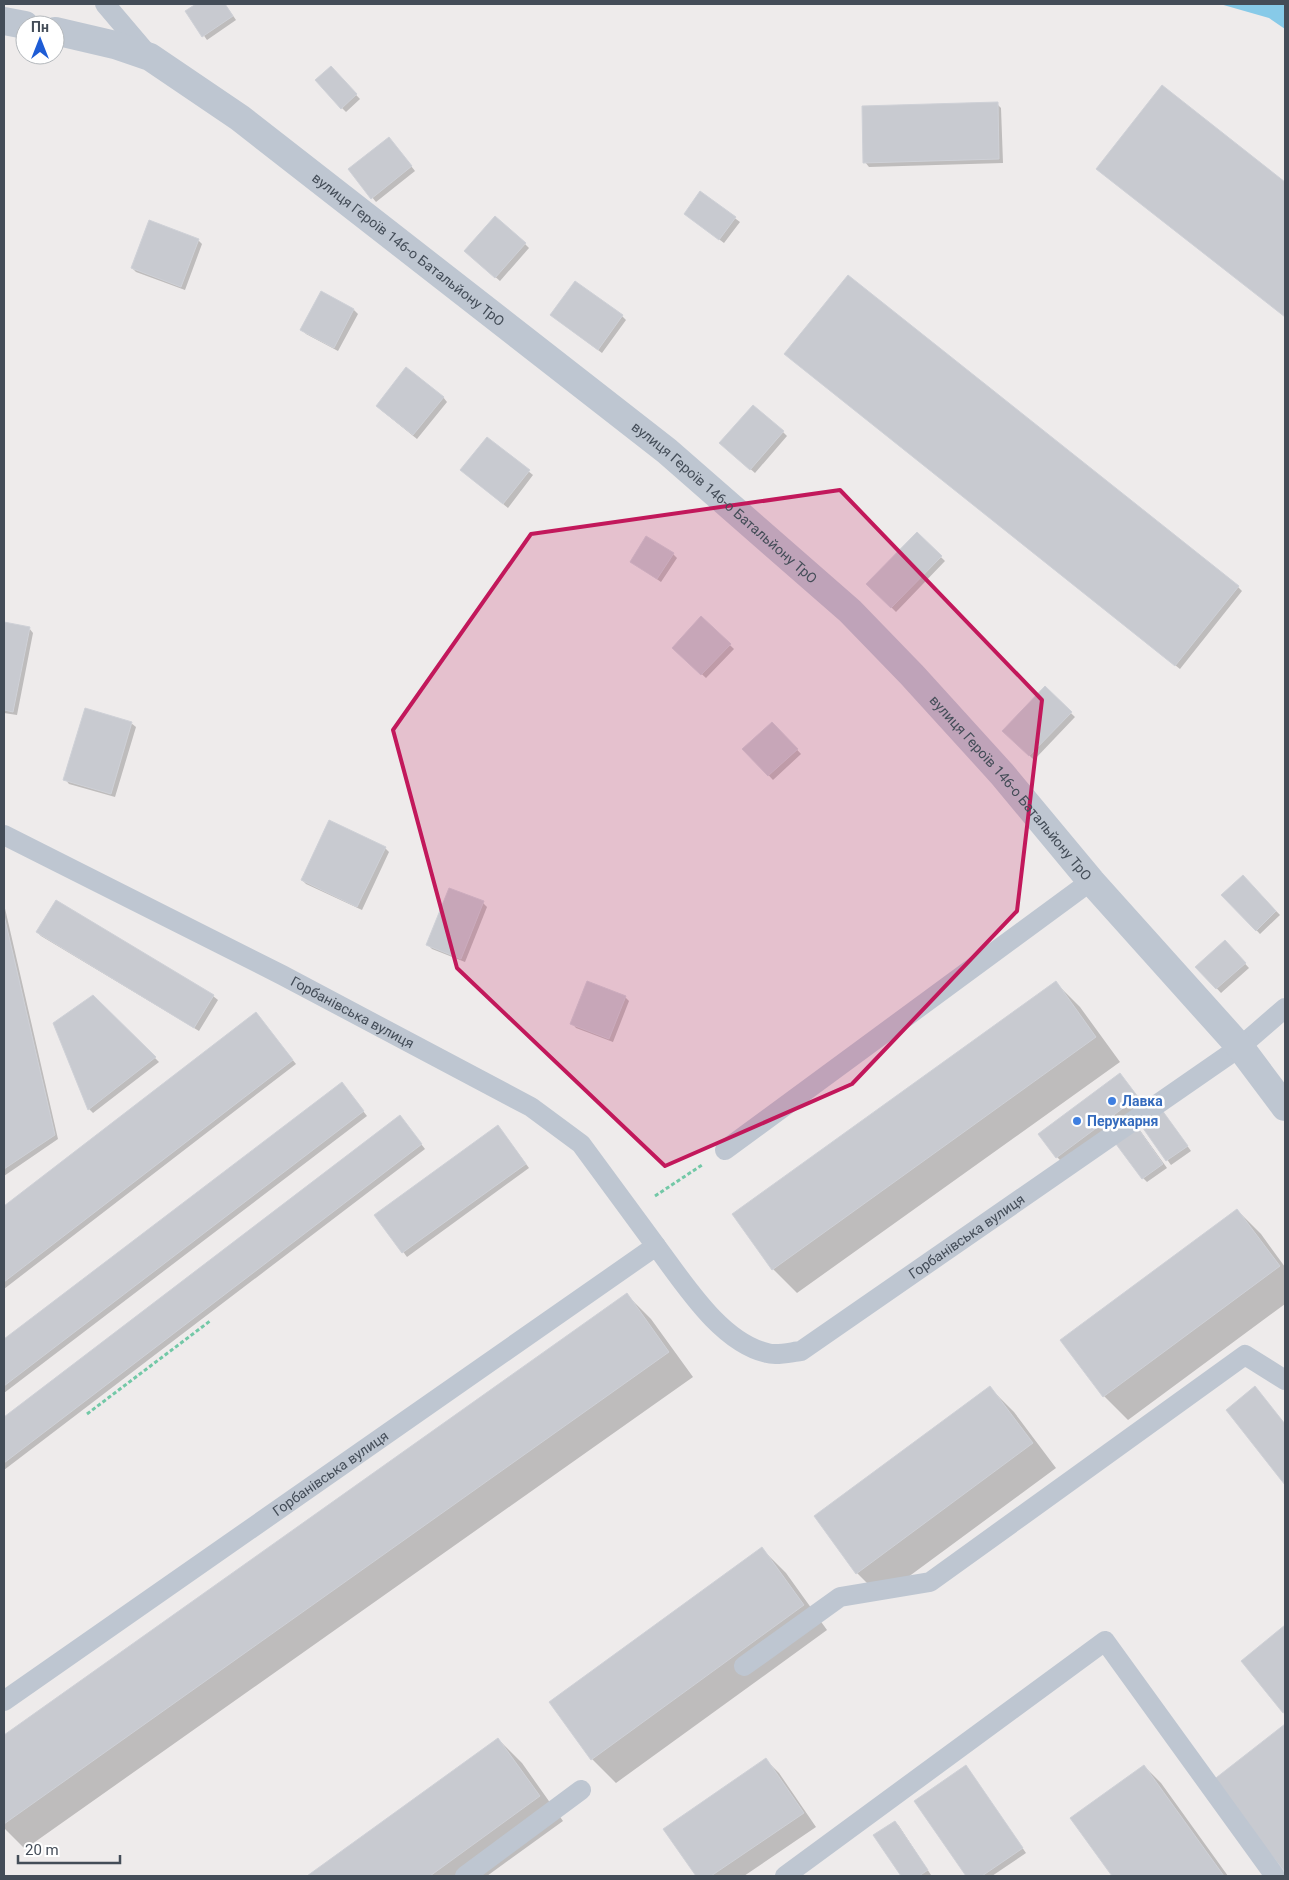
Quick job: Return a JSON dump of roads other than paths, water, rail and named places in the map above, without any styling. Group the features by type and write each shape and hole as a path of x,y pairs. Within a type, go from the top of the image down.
{"street":[{"name":"вулиця Героїв 146-о Батальйону ТрО","path":"65,33 115,45 150,57 240,118 666,451 850,611 912,675 1002,774 1091,882 1240,1046 1285,1108"}],"lane":[{"path":"105,4 150,57"},
{"name":"Горбанівська вулиця","path":"4,835 282,975 531,1107 581,1144 712,1318 734,1338 768,1354 801,1351 1240,1046 1285,1008"},
{"path":"725,1150 1091,882"},
{"name":"Горбанівська вулиця","path":"4,1701 656,1246"},
{"path":"744,1666 840,1597 930,1582 1245,1355 1285,1380"},
{"path":"785,1876 1105,1641 1275,1876"},
{"path":"465,1876 581,1790"}],"water":[{"path":"1220,4 1285,4 1285,29 1269,18"}],"place":[{"name":"Лавка","path":"1112,1101"},
{"name":"Перукарня","path":"1077,1121"}]}
